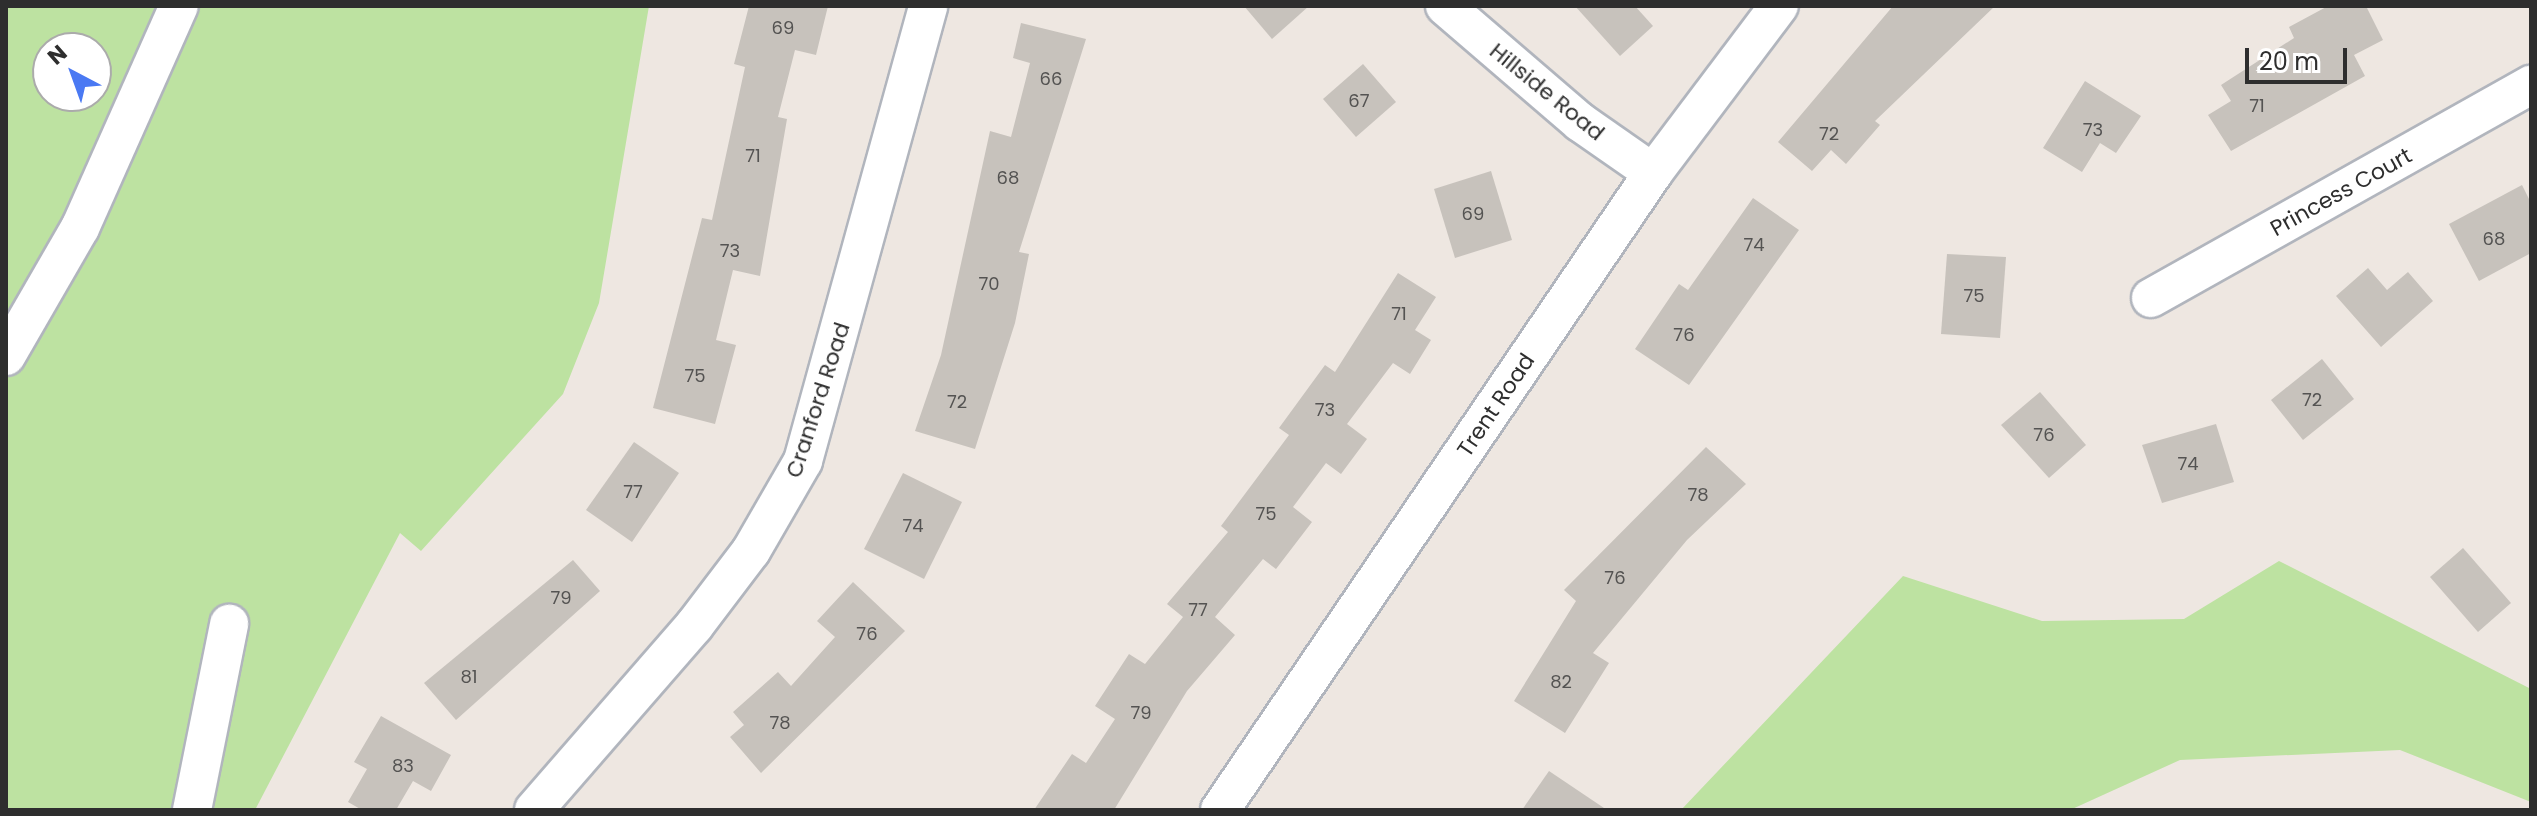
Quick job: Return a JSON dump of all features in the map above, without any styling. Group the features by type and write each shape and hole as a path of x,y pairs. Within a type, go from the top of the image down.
{"street":[{"path":"6,356 80,228 179,6"},
{"name":"Cranford Road","path":"534,810 694,626 751,551 803,461 928,6"},
{"name":"Hillside Road","path":"1445,6 1653,173"},
{"name":"Trent Road","path":"1220,810 1653,173 1779,6"},
{"name":"Princess Court","path":"2151,298 2531,85"},
{"path":"192,810 229,624"}],"green space":[{"path":"6,6 649,6 599,303 563,394 421,551 400,533 255,810 6,810"},
{"path":"2279,561 2531,689 2531,802 2400,750 2180,760 2070,810 1681,810 1903,576 2042,621 2184,619"}],"building":[{"path":"749,6 828,6 816,55 795,50 778,117 787,119 760,276 733,270 716,340 736,345 715,424 653,408 702,218 712,220 745,67 734,64"},
{"path":"1244,6 1309,6 1272,39"},
{"path":"1575,6 1635,6 1653,26 1620,56"},
{"path":"1893,6 1995,6 1875,121 1880,125 1846,164 1831,150 1812,171 1778,142"},
{"path":"2328,6 2366,6 2383,40 2354,55 2365,76 2231,151 2208,115 2231,101 2221,85 2294,38 2289,27"},
{"path":"1021,23 1086,39 1019,252 1029,254 1015,323 975,449 915,431 941,355 990,131 1011,137 1030,63 1013,58"},
{"path":"1363,64 1396,102 1356,137 1323,99"},
{"path":"2085,81 2141,116 2116,153 2100,143 2082,172 2043,148"},
{"path":"1491,171 1512,240 1455,258 1434,189"},
{"path":"2522,185 2531,203 2531,253 2479,281 2449,224"},
{"path":"1753,198 1799,230 1689,385 1635,349 1679,284 1688,290"},
{"path":"1947,254 2006,257 2000,338 1941,334"},
{"path":"2368,268 2387,290 2408,272 2433,301 2381,347 2336,296"},
{"path":"1398,273 1436,297 1415,330 1431,340 1410,374 1393,363 1347,424 1367,439 1341,474 1326,463 1293,507 1312,522 1276,569 1263,559 1215,617 1235,635 1187,691 1114,810 1034,810 1072,754 1086,763 1115,719 1095,706 1129,654 1145,664 1183,617 1167,604 1228,532 1221,526 1289,435 1279,428 1325,365 1335,372"},
{"path":"2322,359 2354,399 2303,440 2271,400"},
{"path":"2040,392 2086,445 2049,478 2001,425"},
{"path":"2216,424 2234,482 2162,503 2142,445"},
{"path":"634,442 679,473 632,542 586,510"},
{"path":"1706,447 1746,484 1687,540 1593,653 1609,663 1565,733 1514,701 1576,601 1564,590"},
{"path":"903,473 962,502 924,579 864,549"},
{"path":"2463,548 2511,603 2478,632 2430,577"},
{"path":"573,560 600,591 456,720 424,683"},
{"path":"853,582 905,631 761,773 730,737 744,725 733,712 778,672 791,686 835,637 817,621"},
{"path":"381,716 451,755 431,791 413,781 396,810 362,810 348,802 367,769 354,762"},
{"path":"1549,771 1607,810 1522,810"}]}
